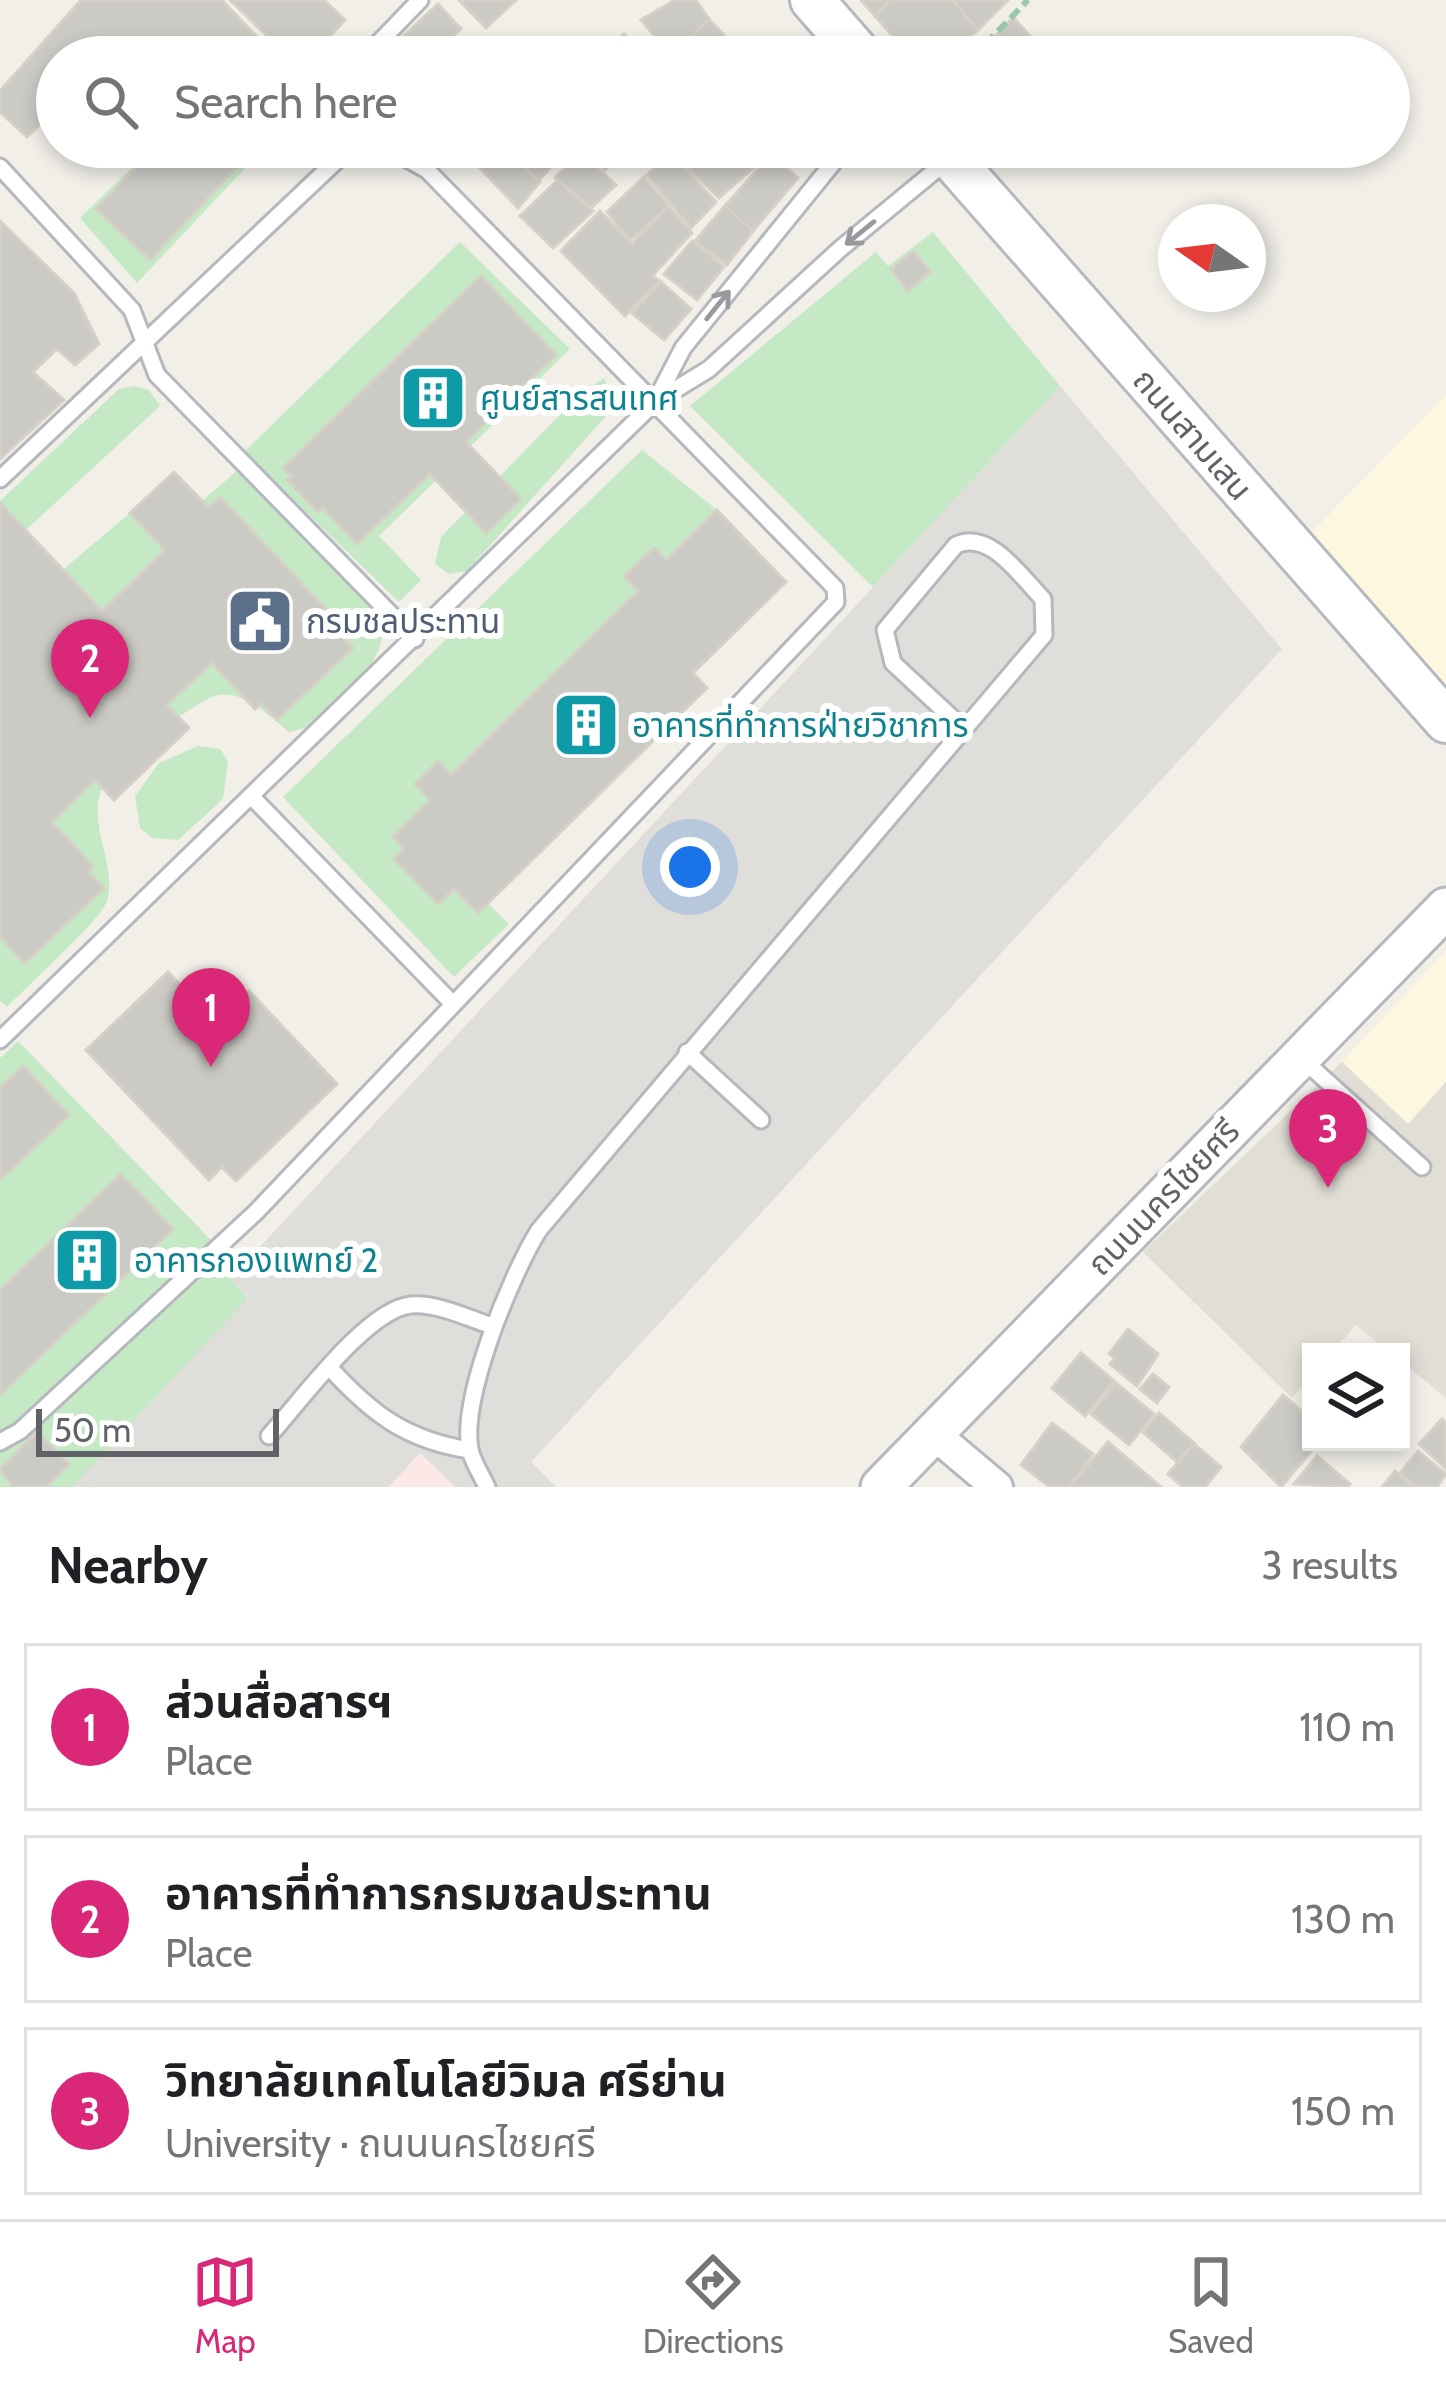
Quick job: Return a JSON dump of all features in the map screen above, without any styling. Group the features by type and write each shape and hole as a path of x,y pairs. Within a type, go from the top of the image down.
{"main road":[{"path":"812,0 844,36"},
{"name":"ถนนสามเสน","path":"959,168 1446,721"}],"street":[{"name":"ถนนนครไชยศรี","path":"881,1487 1446,908"},
{"path":"934,1434 997,1487"}],"lane":[{"path":"385,36 420,0"},
{"path":"0,167 132,310 157,375 415,638"},
{"path":"0,479 329,168"},
{"path":"0,1442 20,1431 256,1212 836,602 835,588 423,168"},
{"path":"655,402 683,348 829,168"},
{"path":"3,1030 253,798 655,402 709,369 929,168"},
{"path":"487,1487 470,1450 492,1326 515,1268 538,1230 1044,635 1043,599 984,542 968,540 956,545 884,630 893,663 964,729"},
{"path":"253,798 453,1004"},
{"path":"687,1052 761,1120"},
{"path":"1299,1056 1422,1167"},
{"path":"269,1436 365,1328 387,1312 411,1305 492,1326"},
{"path":"331,1370 370,1412 403,1433 470,1450"}],"path":[{"path":"993,36 1028,0"}],"shaded area":[{"path":"1060,386 1282,649 531,1462 556,1487 455,1487 420,1453 389,1487 68,1487 248,1297 230,1279"},
{"path":"1446,395 1446,691 1308,536"},
{"path":"1446,951 1446,1082 1408,1124 1342,1062"},
{"path":"1342,1062 1408,1124 1446,1082 1446,1398 1410,1368 1410,1343 1378,1343 1356,1325 1340,1343 1302,1343 1302,1386 1292,1398 1143,1252"},
{"path":"420,1453 455,1487 389,1487"}],"green space":[{"path":"131,168 245,168 137,283 80,218"},
{"path":"933,232 1060,386 873,587 690,406 876,252 888,266"},
{"name":"ศูนย์สารสนเทศ","path":"460,242 570,349 379,536 421,580 399,602 244,452"},
{"path":"604,378 615,406 467,571 449,574 435,564 441,537 579,395"},
{"path":"119,389 149,390 160,406 0,554 0,501"},
{"path":"642,450 717,510 417,835 509,924 454,977 283,797"},
{"path":"238,470 376,606 382,625 375,658 305,728 289,732 247,701 218,695 172,722 134,754 100,793 98,821 109,875 107,901 7,1007 0,1001 0,845 209,508 202,501"},
{"path":"130,513 165,550 0,711 0,623"},
{"path":"198,746 220,749 228,761 223,799 178,840 152,838 140,828 135,796 159,763"},
{"path":"18,1041 239,1269 230,1279 248,1298 72,1487 0,1487 0,1058"}],"building":[{"path":"81,0 222,0 256,36 49,36"},
{"path":"230,0 324,0 345,20 330,36 267,36"},
{"path":"459,0 516,0 486,28"},
{"path":"675,0 696,0 709,19 691,36 655,36 641,20"},
{"path":"861,0 891,0 875,16"},
{"path":"891,0 953,0 978,30 971,36 893,36 875,16"},
{"path":"953,0 1008,0 978,30"},
{"path":"438,4 461,29 454,36 404,36"},
{"path":"1013,17 1030,36 995,36"},
{"path":"709,19 725,36 691,36"},
{"path":"36,51 36,128 27,137 0,112 0,91"},
{"path":"136,168 236,168 150,260 96,209"},
{"path":"480,168 526,168 540,182 518,208"},
{"path":"525,168 550,168 538,181"},
{"path":"565,168 597,168 616,185 591,208 555,178"},
{"path":"654,168 685,168 716,202 691,228 647,175"},
{"path":"688,168 753,168 719,198"},
{"path":"759,168 787,168 798,178 753,231 725,206"},
{"path":"644,177 669,206 630,240 607,212"},
{"path":"558,180 593,211 553,248 520,216"},
{"path":"668,206 692,233 652,276 659,280 625,316 561,251 600,211 632,244"},
{"path":"725,206 753,231 727,265 695,241"},
{"path":"0,221 74,293 99,344 75,365 57,349 33,372 64,400 0,459"},
{"path":"692,241 724,267 697,300 664,274"},
{"path":"914,251 930,272 908,291 891,269"},
{"name":"ศูนย์สารสนเทศ","path":"481,276 556,355 466,442 521,499 486,533 430,474 357,544 323,508 318,512 287,480 292,476 283,468"},
{"path":"661,282 691,309 664,340 632,313"},
{"path":"174,472 209,508 220,497 342,626 337,632 353,648 277,720 261,703 255,709 212,663 167,705 189,728 114,800 95,780 52,822 93,866 88,872 104,888 25,963 0,937 0,503 102,611 165,550 130,513"},
{"name":"อาคารที่ทำการฝ่ายวิชาการ","path":"717,510 786,582 693,673 707,688 478,913 454,889 438,904 394,859 404,849 393,837 430,800 415,784 438,761 451,775 638,591 624,576 654,548 666,560"},
{"path":"168,972 216,1023 249,991 337,1084 236,1181 222,1167 209,1180 86,1050"},
{"path":"23,1066 69,1115 0,1180 0,1088"},
{"name":"อาคารกองแพทย์ 2","path":"121,1174 173,1229 0,1395 0,1290"},
{"path":"1128,1329 1158,1354 1137,1386 1110,1364 1115,1358 1109,1354"},
{"path":"1081,1353 1114,1381 1085,1416 1052,1388"},
{"path":"1153,1374 1169,1387 1157,1403 1140,1389"},
{"path":"1116,1383 1154,1414 1129,1445 1091,1414"},
{"path":"1283,1395 1302,1411 1302,1451 1311,1451 1281,1487 1241,1447"},
{"path":"1159,1413 1194,1443 1177,1462 1143,1432"},
{"path":"1442,1419 1446,1423 1446,1469 1419,1444"},
{"path":"1052,1423 1093,1454 1069,1487 1050,1487 1021,1465"},
{"path":"37,1432 69,1464 46,1487 13,1487 0,1469"},
{"path":"1108,1442 1161,1487 1070,1487"},
{"path":"1194,1444 1221,1467 1205,1487 1183,1487 1168,1474"},
{"path":"1418,1451 1446,1474 1437,1487 1417,1487 1400,1473"},
{"path":"1317,1456 1350,1484 1348,1487 1294,1484"},
{"path":"1395,1471 1414,1487 1382,1487"}],"place":[{"name":"ศูนย์สารสนเทศ","path":"433,398"},
{"name":"กรมชลประทาน","path":"260,621"},
{"name":"อาคารที่ทำการกรมชลประทาน","path":"90,718"},
{"name":"อาคารที่ทำการฝ่ายวิชาการ","path":"586,725"},
{"name":"ส่วนสื่อสารฯ","path":"211,1067"},
{"name":"วิทยาลัยเทคโนโลยีวิมล ศรีย่าน","path":"1328,1188"},
{"name":"อาคารกองแพทย์ 2","path":"87,1260"}]}
